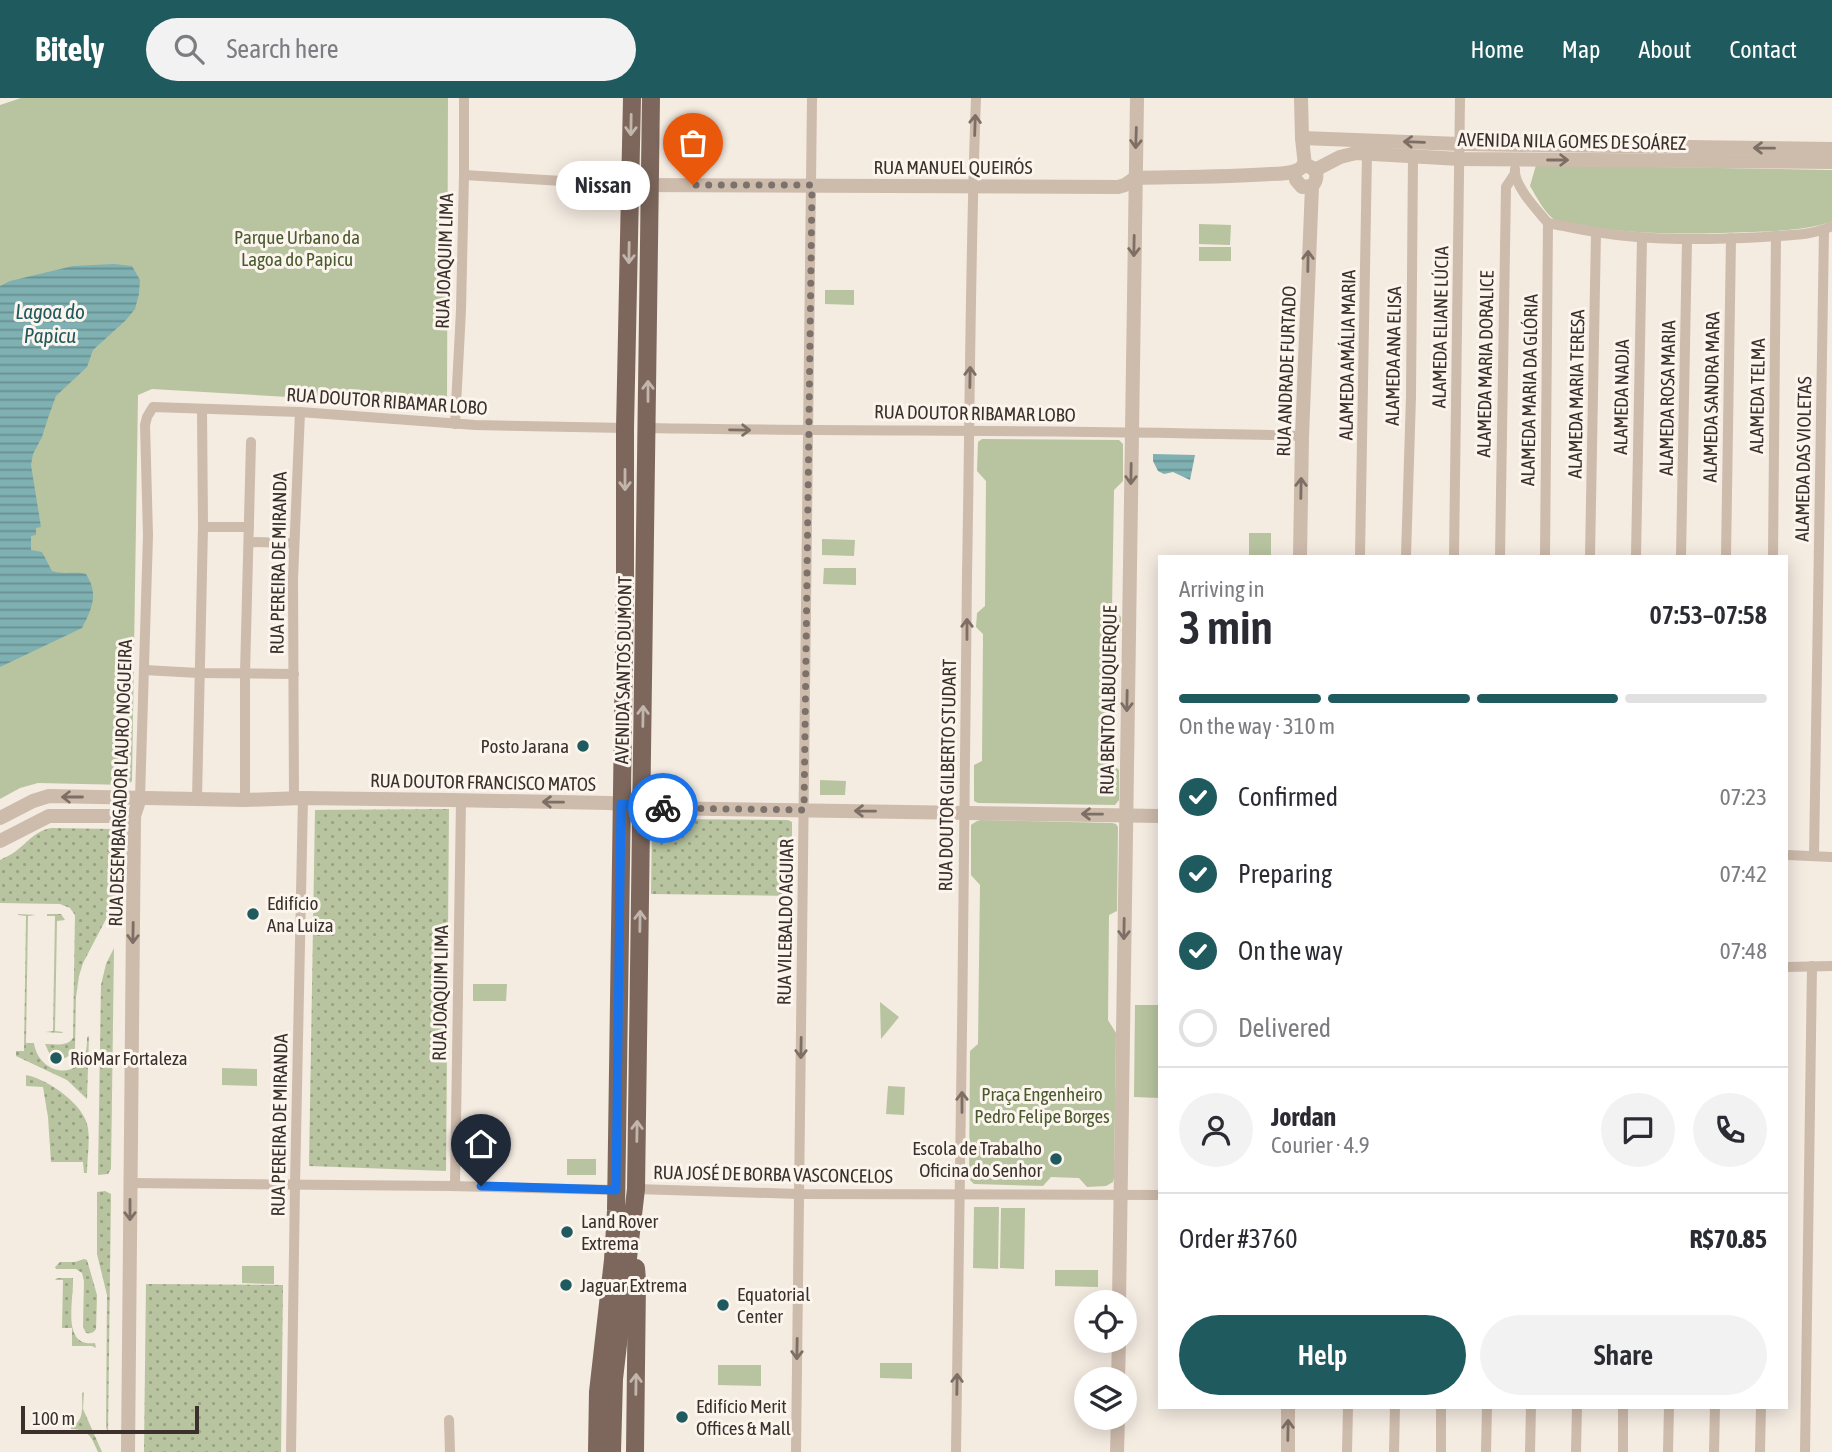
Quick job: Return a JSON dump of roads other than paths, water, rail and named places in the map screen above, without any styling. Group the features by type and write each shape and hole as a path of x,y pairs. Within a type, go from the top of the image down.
{"main road":[{"name":"AVENIDA SANTOS DUMONT","path":"597,1452 598,1392 614,1260 616,1190 625,428 632,98"},
{"name":"AVENIDA SANTOS DUMONT","path":"612,1452 614,1379 636,1189 651,98"},
{"path":"625,582 646,583"},
{"path":"623,613 645,613"},
{"path":"618,989 639,989"},
{"path":"631,1248 637,1280 635,1452"}],"street":[{"name":"RUA JOAQUIM LIMA","path":"455,424 461,310 464,98"},
{"name":"RUA VILEBALDO AGUIAR","path":"796,1452 812,98"},
{"name":"RUA DOUTOR GILBERTO STUDART","path":"956,1452 969,429 976,98"},
{"name":"RUA BENTO ALBUQUERQUE","path":"1119,1290 1137,98"},
{"path":"1301,98 1301,138 1305,171"},
{"name":"ALAMEDA ELIANE LÚCIA","path":"1454,555 1460,98"},
{"name":"AVENIDA NILA GOMES DE SOÁREZ","path":"1301,138 1460,144 1832,149"},
{"path":"1305,171 1327,152 1350,140"},
{"name":"AVENIDA NILA GOMES DE SOÁREZ","path":"1305,171 1356,153 1460,159 1832,162"},
{"name":"ALAMEDA AMÁLIA MARIA","path":"1360,555 1367,153"},
{"name":"ALAMEDA ANA ELISA","path":"1406,555 1413,156"},
{"name":"ALAMEDA MARIA DORALICE","path":"1500,555 1506,187 1514,175 1516,159"},
{"name":"RUA MANUEL QUEIRÓS","path":"630,185 1118,187 1135,178 1305,171"},
{"name":"RUA ANDRADE FURTADO","path":"1300,555 1312,186 1317,181 1305,171"},
{"path":"464,175 630,185"},
{"path":"1514,175 1548,223 1596,232 1687,240 1776,236 1828,228"},
{"name":"ALAMEDA MARIA DA GLÓRIA","path":"1545,555 1548,223"},
{"name":"ALAMEDA DAS VIOLETAS","path":"1814,856 1828,228"},
{"name":"ALAMEDA MARIA TERESA","path":"1590,555 1596,232"},
{"name":"ALAMEDA TELMA","path":"1773,555 1776,236"},
{"name":"ALAMEDA NADJA","path":"1636,555 1642,238"},
{"name":"ALAMEDA SANDRA MARA","path":"1726,555 1731,239"},
{"name":"ALAMEDA ROSA MARIA","path":"1681,555 1687,240"},
{"name":"RUA DOUTOR RIBAMAR LOBO","path":"149,411 153,407 299,412 455,424 625,428"},
{"path":"197,799 203,527 202,409"},
{"name":"RUA DESEMBARGADOR LAURO NOGUEIRA","path":"128,1452 134,816 140,798 145,670 148,535 145,425 149,411"},
{"name":"RUA PEREIRA DE MIRANDA","path":"292,1452 298,799 294,543 299,412"},
{"name":"RUA DOUTOR RIBAMAR LOBO","path":"648,428 809,431 969,429 1302,436"},
{"path":"244,800 251,442"},
{"path":"203,527 249,527"},
{"path":"250,542 294,543"},
{"path":"145,670 294,674"},
{"name":"RUA DOUTOR FRANCISCO MATOS","path":"0,818 41,797 461,801 1158,816"},
{"name":"RUA JOAQUIM LIMA","path":"455,1186 461,801"},
{"path":"0,841 49,816 134,816"},
{"path":"1788,855 1832,857"},
{"path":"1805,1452 1812,966"},
{"path":"1788,967 1832,966"},
{"path":"130,1183 616,1190"},
{"name":"RUA JOSÉ DE BORBA VASCONCELOS","path":"636,1189 799,1194 1158,1195"},
{"path":"1288,1409 1288,1452"},
{"path":"1347,1452 1348,1409"},
{"path":"1394,1452 1395,1409"},
{"path":"1441,1409 1441,1452"},
{"path":"1486,1452 1487,1409"},
{"path":"1530,1452 1531,1409"},
{"path":"1576,1452 1577,1409"},
{"path":"1623,1409 1623,1452"},
{"path":"1668,1452 1669,1409"},
{"path":"1714,1452 1715,1409"},
{"path":"1760,1409 1760,1452"},
{"path":"449,1420 450,1452"},
{"path":"1117,1452 1118,1430"}],"water":[{"name":"Lagoa do Papicu","path":"73,266 132,266 140,280 135,309 93,350 87,367 56,396 31,465 41,527 36,528 36,535 31,536 31,550 42,552 52,571 86,574 92,588 93,601 82,628 0,667 0,286 10,281"},
{"path":"1153,454 1195,455 1190,480 1173,472 1164,474 1158,471"}],"place":[{"name":"Nissan","path":"693,185"},
{"name":"Posto Jarana","path":"583,746"},
{"name":"Edifício Ana Luiza","path":"253,914"},
{"name":"RioMar Fortaleza","path":"56,1058"},
{"name":"Escola de Trabalho Oficina do Senhor","path":"1056,1159"},
{"name":"Land Rover Extrema","path":"567,1232"},
{"name":"Jaguar Extrema","path":"566,1285"},
{"name":"Equatorial Center","path":"723,1305"},
{"name":"Edifício Merit Offices & Mall","path":"682,1417"}],"park label":[{"name":"Parque Urbano da Lagoa do Papicu","path":"297,248"},
{"name":"Praça Engenheiro Pedro Felipe Borges","path":"1042,1105"}]}
